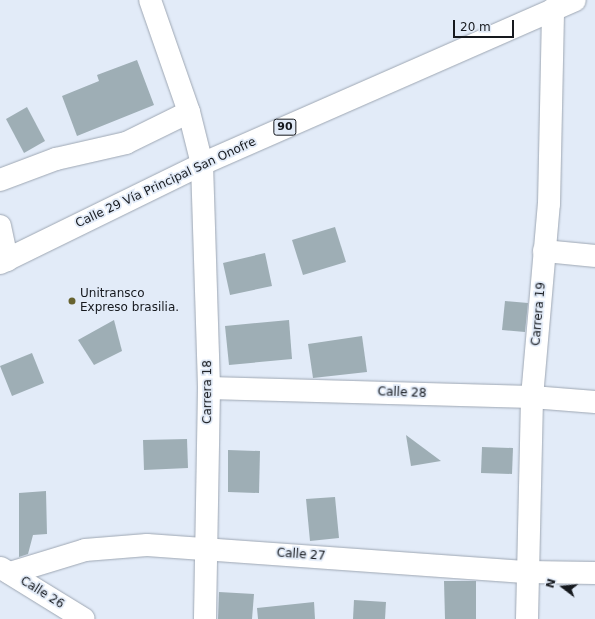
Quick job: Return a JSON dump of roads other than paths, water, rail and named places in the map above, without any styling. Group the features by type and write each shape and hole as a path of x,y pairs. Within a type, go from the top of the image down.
{"street":[{"name":"Carrera 18","path":"150,0 189,112 202,164 209,388 205,548 205,619"},
{"name":"Calle 29 Vía Principal San Onofre","path":"4,262 202,164 575,0"},
{"name":"Carrera 19","path":"528,619 532,397 549,204 553,9"},
{"path":"0,180 56,159 126,143 189,112"},
{"path":"0,226 4,262"},
{"path":"544,251 595,256"},
{"name":"Calle 28","path":"209,388 532,397 595,402"},
{"name":"Calle 27","path":"5,570 85,550 147,545 528,572 595,573"},
{"name":"Calle 26","path":"5,570 84,619"}],"place":[{"name":"Unitransco Expreso brasilia.","path":"72,301"}]}
